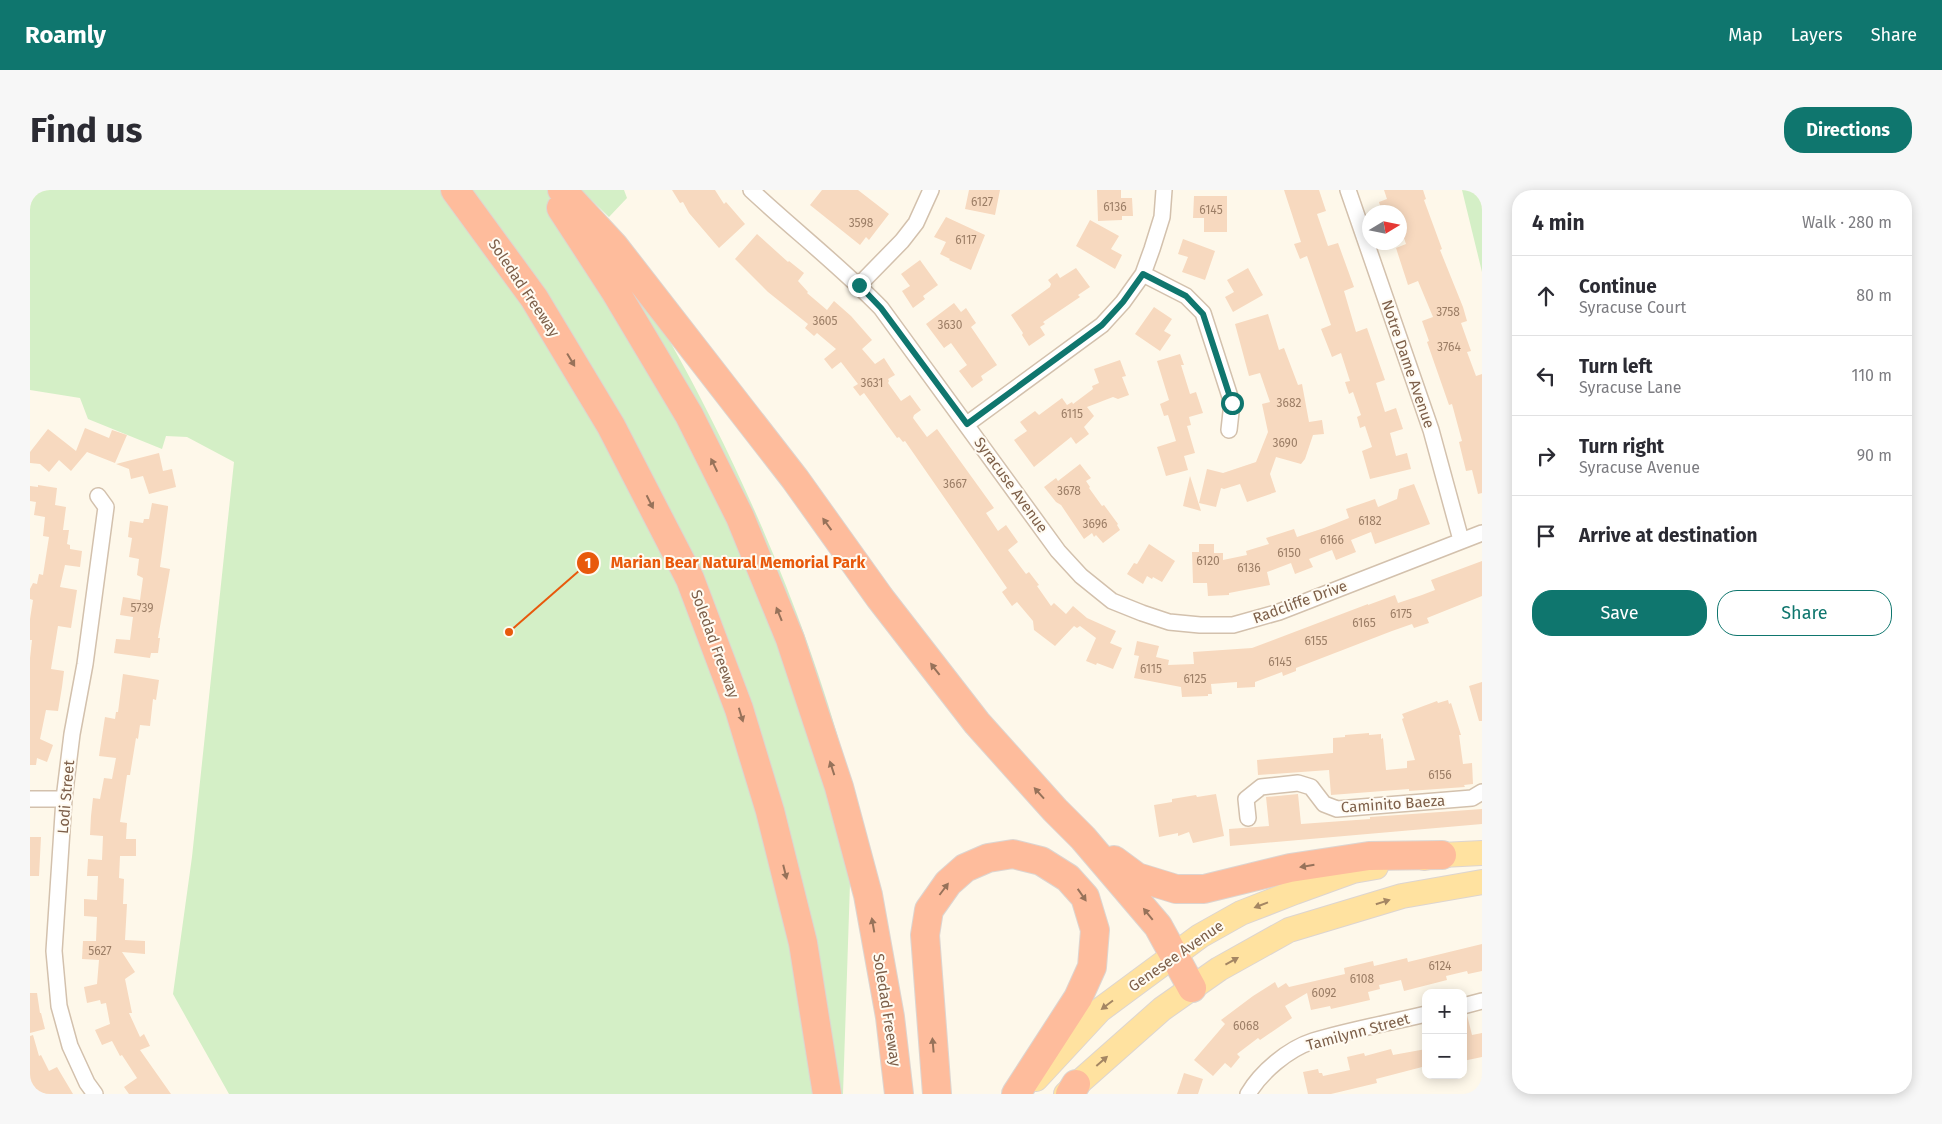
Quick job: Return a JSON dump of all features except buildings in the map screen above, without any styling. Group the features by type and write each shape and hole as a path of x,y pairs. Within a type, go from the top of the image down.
{"highway":[{"name":"Soledad Freeway","path":"455,190 534,298 611,426 690,579 739,709 770,811 803,944 827,1094"},
{"name":"Soledad Freeway","path":"550,190 615,291 689,415 740,517 790,639 839,787 868,895 890,1017 899,1094"},
{"path":"562,190 614,246 795,479 880,598 977,723 1055,810 1083,838 1158,926 1192,988"},
{"path":"1083,838 1137,877 1176,889 1204,889 1290,868 1369,856 1442,855"},
{"path":"937,1094 925,935 929,910 948,883 965,868 988,858 1013,854 1041,861 1068,878 1085,897 1095,930 1092,967 1078,998 1016,1094"}],"main road":[{"name":"Genesee Avenue","path":"1023,1094 1100,1010 1200,936 1241,913 1353,871 1442,855 1482,853"},
{"path":"1071,1091 1162,1009 1219,968 1289,930 1402,896 1482,882"}],"street":[{"name":"Syracuse Avenue","path":"751,190 859,285 881,308 1058,551 1081,576 1112,601"},
{"path":"859,285 902,241 916,223 931,190"},
{"path":"967,424 1102,325 1123,302 1143,274 1162,217 1164,190"},
{"name":"Notre Dame Avenue","path":"1348,190 1431,430 1461,540"},
{"path":"1143,274 1186,296 1203,314 1232,403 1229,430"},
{"name":"Lodi Street","path":"95,1094 87,1083 70,1046 59,1006 54,951 64,799 106,507 98,496"},
{"name":"Radcliffe Drive","path":"1112,601 1169,622 1200,625 1233,625 1279,612 1482,533"},
{"name":"Caminito Baeza","path":"1248,818 1246,799 1261,787 1298,783 1311,787 1324,804 1337,809 1472,798 1482,792"},
{"path":"30,799 64,799"},
{"path":"1467,1005 1482,1001"},
{"name":"Tamilynn Street","path":"1248,1094 1256,1081 1287,1054 1312,1041 1422,1015"}],"green space":[{"path":"30,190 576,190 668,338 697,391 751,502 798,618 819,676 837,735 853,793 843,1094 229,1094 173,994 192,857 234,462 187,437 166,436 162,449 88,419 80,398 30,390"},
{"path":"581,190 624,190 627,198 609,217"},
{"path":"1462,190 1482,190 1482,272"}],"place":[{"name":"Marian Bear Natural Memorial Park","path":"509,632"}],"route":[{"path":"859,285 881,308 967,424 1102,325 1123,302 1143,274 1186,296 1203,314 1232,403"}]}
